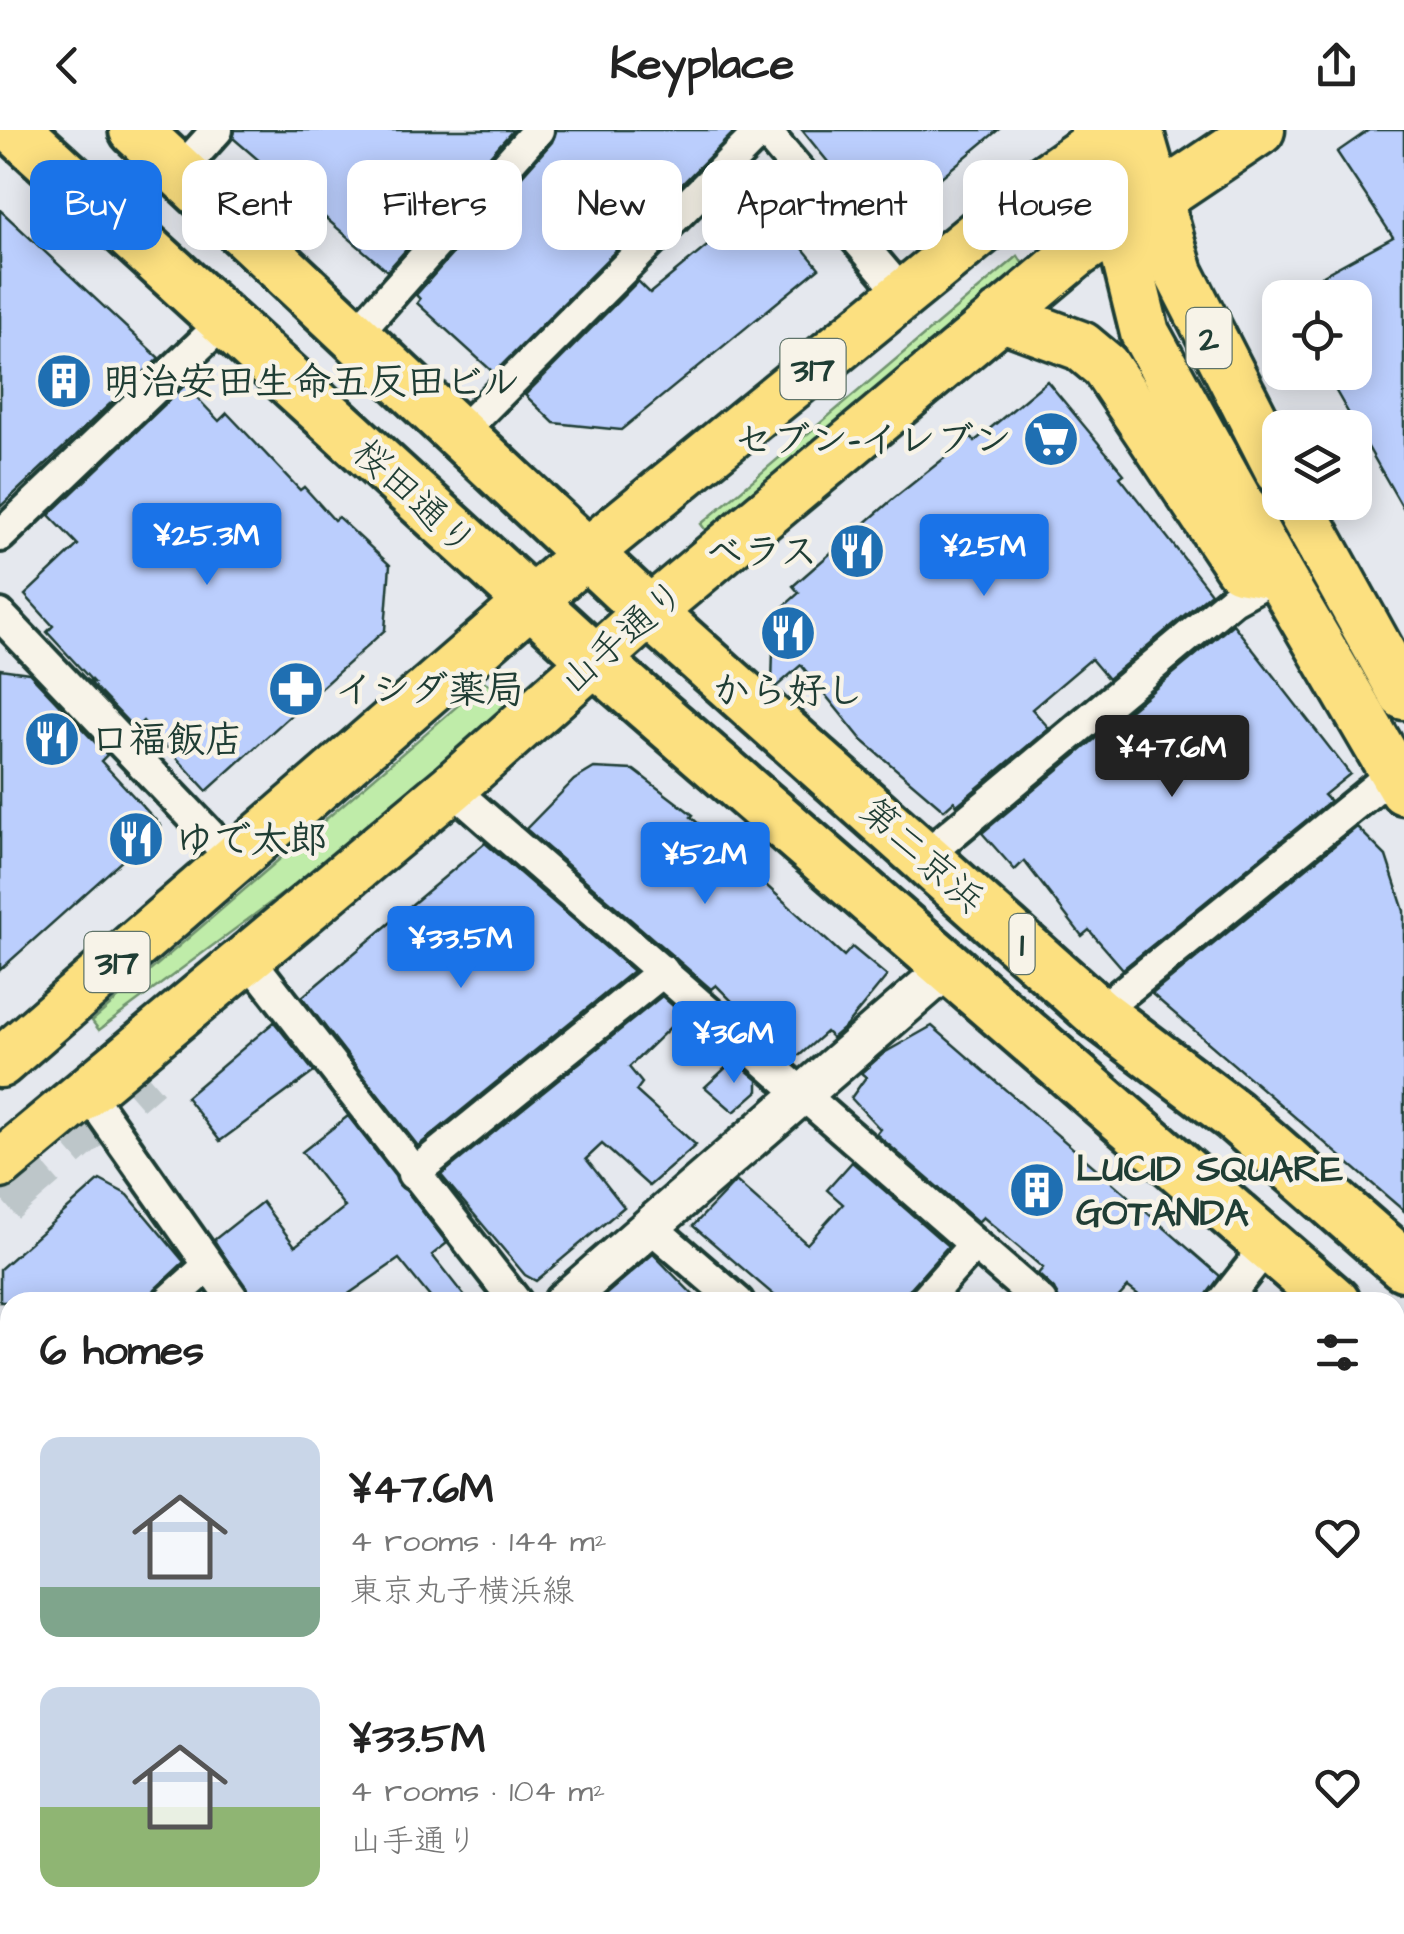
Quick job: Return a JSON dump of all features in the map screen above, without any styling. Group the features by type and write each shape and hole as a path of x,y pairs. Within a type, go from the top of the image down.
{"highway":[{"name":"桜田通り","path":"16,130 595,660"},
{"name":"桜田通り","path":"135,130 460,433 524,500 587,553"},
{"name":"第二京浜","path":"587,553 1098,1013 1233,1115 1404,1265"},
{"name":"第二京浜","path":"595,660 1323,1292"}],"main road":[{"name":"山手通り","path":"1128,218 1260,130"},
{"name":"317","path":"0,1064 587,553 1046,178 1112,133"},
{"name":"2","path":"1112,133 1157,198 1178,273 1262,436"},
{"name":"2","path":"1112,133 1113,160"},
{"name":"山手通り","path":"0,1164 85,1089 451,788 649,612 1000,316 1085,250"},
{"name":"2","path":"1124,250 1146,333 1278,574 1400,780"},
{"path":"1000,316 1081,346 1105,366 1240,568 1278,574"},
{"path":"1307,520 1404,695"}],"street":[{"path":"180,170 217,130"},
{"path":"354,336 538,130"},
{"path":"460,433 763,130 904,295"},
{"path":"0,536 226,321"},
{"path":"924,856 1233,599 1278,574"},
{"path":"5,630 234,860"},
{"path":"1098,1013 1400,780"},
{"path":"451,788 1028,1292"},
{"path":"246,956 508,1292"},
{"path":"575,1292 949,967"},
{"path":"413,1174 663,971"},
{"path":"85,1089 228,1292"},
{"path":"651,1226 727,1292"},
{"path":"1231,1292 1268,1244"},
{"path":"931,1292 974,1245"},
{"path":"179,1292 208,1266"}],"green space":[{"path":"1018,256 1023,264 706,531 701,524"},
{"path":"485,682 511,702 340,851 99,1030 92,1021"}],"building":[{"path":"235,130 513,130 486,160 347,160 347,236 327,219 327,160 258,160 233,138"},
{"path":"556,130 736,130 682,184 682,160 542,160 542,250 616,250 494,373 417,303 420,299 416,295 456,250 522,250 522,176 552,142"},
{"path":"802,130 998,130 943,176 943,160 826,160"},
{"path":"1369,130 1404,130 1404,510 1372,454 1372,410 1347,410 1335,390 1372,390 1372,280 1314,280 1393,237 1337,152"},
{"name":"明治安田生命五反田ビル","path":"0,210 30,238 30,250 43,250 159,358 0,507"},
{"path":"363,250 406,250 387,271"},
{"path":"702,250 804,250 819,268 621,430 554,423 525,395 638,281 650,293"},
{"path":"1047,381 1124,474 1120,477 1211,593 1108,679 1091,659 1032,709 1049,728 957,805 954,801 944,810 862,740 801,665 776,687 772,684 774,615 799,593 793,586 893,499 971,437 975,441"},
{"path":"185,385 219,421 227,413 300,490 304,487 334,520 338,517 390,565 385,630 207,791 143,721 135,729 89,681 93,682 47,632 53,626 25,595 78,545 49,515"},
{"path":"1233,624 1350,774 1324,795 1330,801 1123,969 1089,930 1082,936 1024,861 1015,870 982,833"},
{"path":"0,669 29,673 107,755 101,761 161,826 0,970"},
{"path":"594,768 634,770 693,815 844,956 852,947 887,976 846,1026 832,1038 826,1032 800,1055 785,1055 716,985 711,989 526,829 574,780"},
{"path":"1357,827 1386,856 1404,911 1404,1211 1152,994"},
{"path":"485,843 633,971 418,1146 302,997"},
{"path":"662,996 683,1015 629,1067 642,1083 636,1091 696,1145 649,1186 602,1144 586,1159 624,1207 536,1281 525,1275 441,1175"},
{"path":"274,1022 314,1072 220,1141 186,1097"},
{"name":"LUCID SQUARE GOTANDA","path":"932,1026 1220,1276 1210,1292 1135,1292 1128,1287 1123,1292 1055,1292 1038,1274 1043,1268 983,1217 978,1222 876,1134 880,1129 851,1098 866,1077 861,1073 884,1053"},
{"path":"734,1060 758,1080 758,1091 734,1112 705,1087"},
{"path":"348,1116 447,1243 432,1255 461,1292 426,1292 399,1259 351,1292 247,1292 214,1240 262,1202 295,1246 345,1207 302,1152"},
{"path":"852,1162 948,1246 908,1292 770,1292 693,1226 736,1181 807,1244 843,1204 827,1190"},
{"path":"100,1180 128,1195 184,1262 154,1292 0,1292 0,1269"},
{"path":"653,1254 690,1292 609,1292"}],"tunnel":[{"path":"0,1198 145,1072"}],"place":[{"name":"明治安田生命五反田ビル","path":"64,381"},
{"name":"セブン-イレブン","path":"1051,439"},
{"name":"べラス","path":"857,551"},
{"name":"から好し","path":"788,633"},
{"name":"イシダ薬局","path":"296,689"},
{"name":"口福飯店","path":"52,739"},
{"name":"ゆで太郎","path":"136,839"},
{"name":"LUCID SQUARE GOTANDA","path":"1037,1190"}]}
